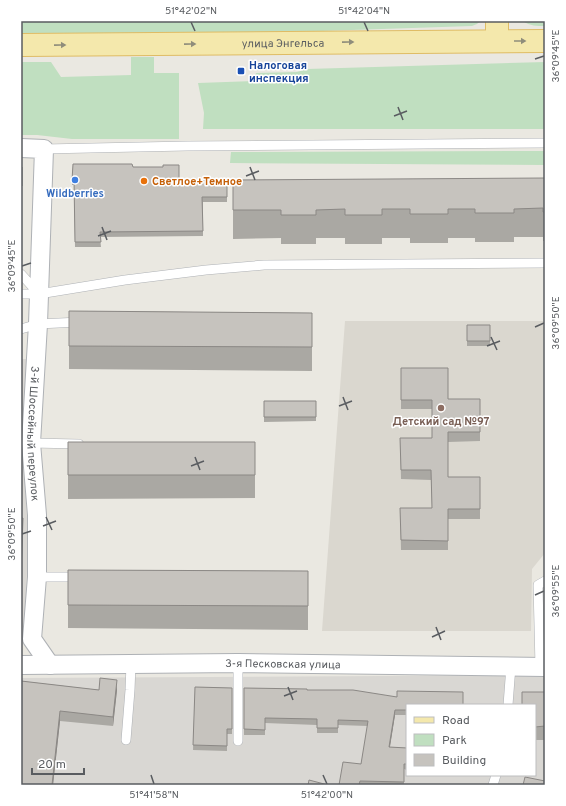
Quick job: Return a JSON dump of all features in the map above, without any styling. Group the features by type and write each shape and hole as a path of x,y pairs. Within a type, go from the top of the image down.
{"main road":[{"name":"улица Энгельса","path":"21,45 497,31 545,41"}],"street":[{"path":"21,148 44,149"},
{"name":"3-й Шоссейный переулок","path":"44,149 30,294 29,327 31,444 37,515 37,577 32,639 50,665"},
{"name":"3-я Песковская улица","path":"21,665 238,663 543,667"}],"lane":[{"path":"44,149 187,146 545,143"},
{"path":"21,274 30,294 206,270 264,265 545,264"},
{"path":"29,327 91,322"},
{"path":"31,444 88,444"},
{"path":"37,577 88,576"},
{"path":"543,667 538,585 545,581"},
{"path":"238,663 238,741"},
{"path":"126,740 131,664"},
{"path":"508,704 511,666"}],"shaded area":[{"name":"Детский сад №97","path":"345,321 543,321 545,553 532,569 531,631 322,631"},
{"path":"21,359 28,359 24,457 28,538 25,636 21,643"},
{"path":"545,675 545,785 21,785 21,678"}],"green space":[{"path":"21,21 480,21 472,26 115,38 21,38"},
{"path":"523,21 545,21 545,26 531,25"},
{"path":"131,57 154,57 154,73 179,73 179,139 72,139 37,135 21,135 21,62 51,62 61,77 131,75"},
{"path":"545,62 545,129 203,129 204,113 198,83 254,81 256,73 297,72 307,69"},
{"path":"545,151 545,165 230,163 231,152"}],"building":[{"path":"73,164 132,164 133,167 163,167 163,165 179,165 179,181 227,180 227,197 202,197 203,231 100,232 101,242 75,242 74,180 72,180"},
{"path":"22,167 22,186 21,186"},
{"path":"545,178 545,212 543,212 543,208 514,209 514,213 475,213 475,209 448,209 448,214 410,214 410,209 382,209 382,215 345,215 345,209 316,210 316,215 281,215 281,210 233,210 233,180"},
{"path":"69,311 312,313 312,347 69,346"},
{"path":"467,325 490,325 490,341 467,341"},
{"path":"401,368 448,368 448,399 480,399 480,432 448,432 448,477 480,477 480,509 448,509 448,541 401,540 400,508 432,508 431,470 401,470 400,438 432,438 432,400 401,400"},
{"path":"264,401 316,401 316,417 264,417"},
{"path":"68,442 255,442 255,475 68,475"},
{"path":"21,518 23,518 21,573"},
{"path":"68,570 308,571 308,606 68,605"},
{"path":"100,678 117,680 113,717 60,711 52,785 21,785 21,681 99,690"},
{"path":"195,687 232,688 232,729 227,729 227,746 193,745"},
{"path":"244,688 353,690 397,697 397,691 463,692 463,704 406,704 406,710 395,710 389,747 406,748 404,782 360,781 359,785 339,785 343,762 361,764 368,721 338,720 338,728 317,728 317,719 265,718 265,730 244,729"},
{"path":"522,692 545,692 545,726 536,727 536,704 522,704"},
{"path":"525,777 545,781 545,785 523,785"},
{"path":"309,780 328,785 308,785"}],"place":[{"name":"Налоговая инспекция","path":"241,71"},
{"name":"Wildberries","path":"75,180"},
{"name":"Светлое+Темное","path":"144,181"},
{"name":"Детский сад №97","path":"441,408"}]}
